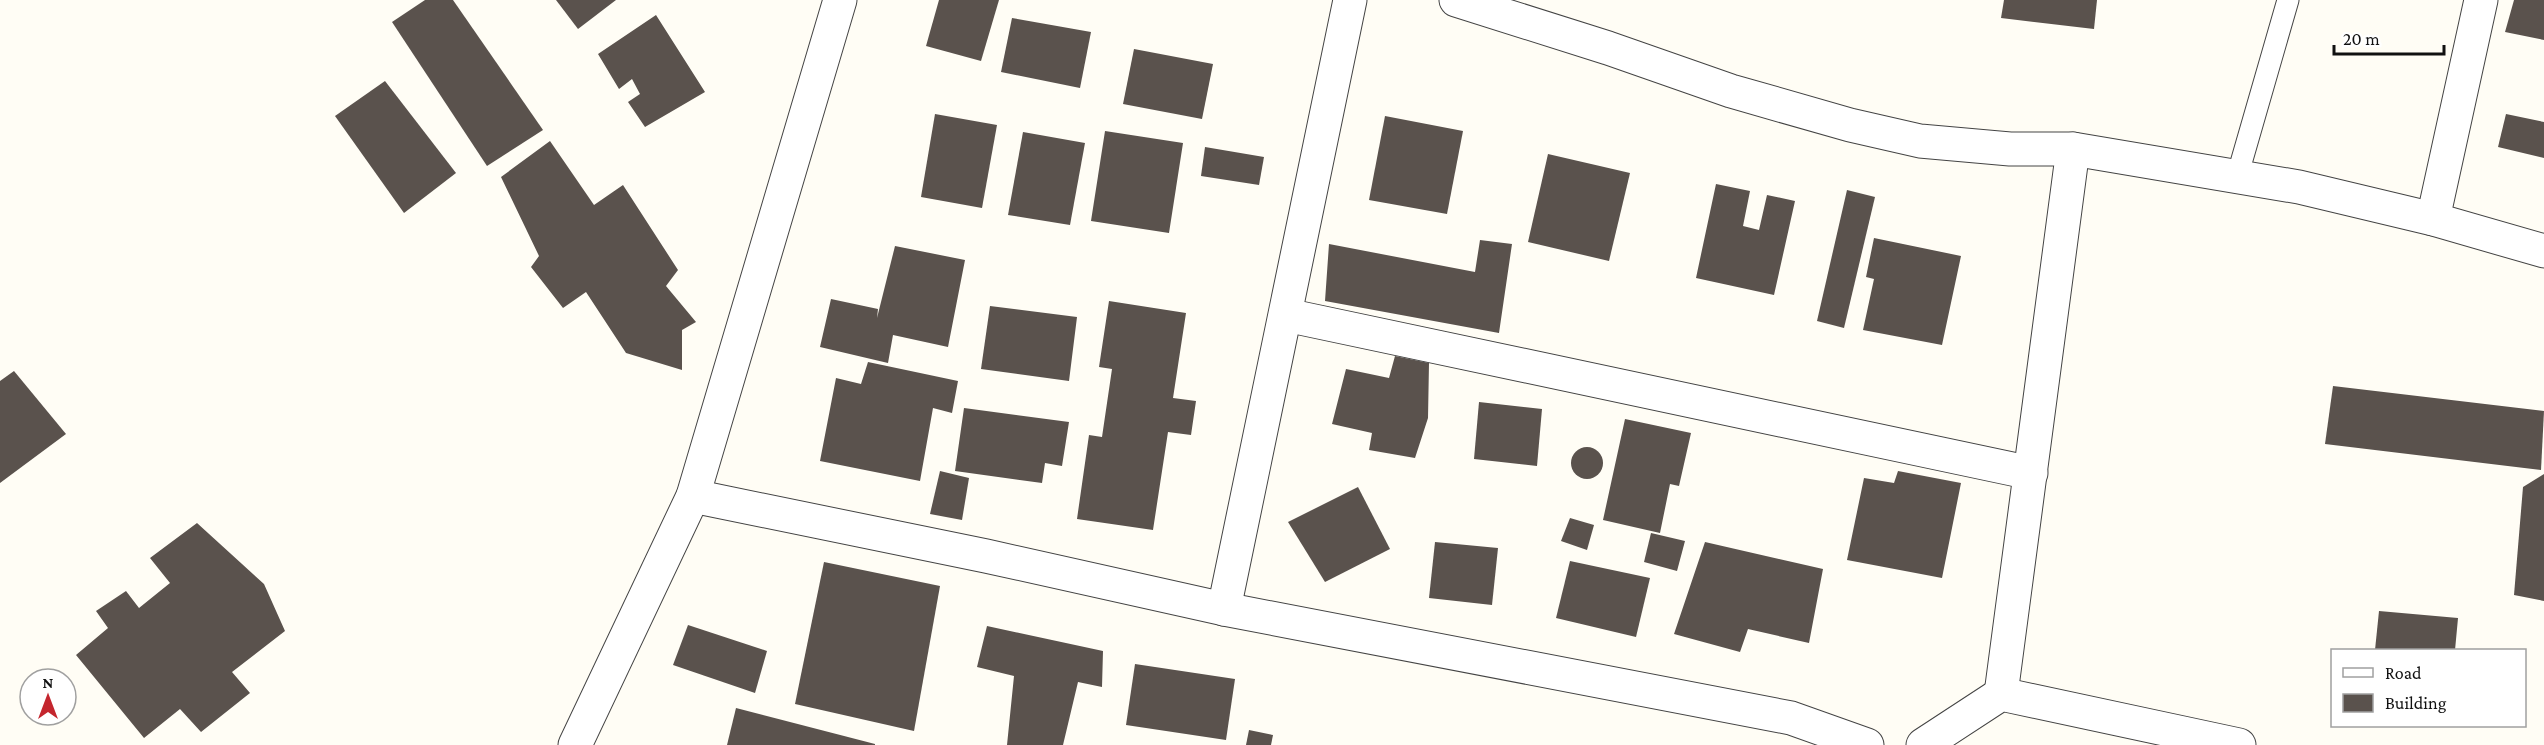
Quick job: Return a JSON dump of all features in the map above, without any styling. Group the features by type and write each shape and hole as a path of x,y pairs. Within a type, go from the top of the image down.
{"street":[{"path":"575,745 693,496 840,0"},
{"path":"1224,609 1350,0"},
{"path":"2433,219 2481,0"},
{"path":"1469,2 1731,91 1850,125 1920,141 2010,149 2073,149 2299,187 2433,219 2544,251"},
{"path":"2001,694 2073,149"},
{"path":"1286,315 2031,473"},
{"path":"693,496 1224,609 1791,718 1867,745"},
{"path":"1923,745 2001,694 2239,745"}],"lane":[{"path":"2237,177 2289,0"}],"building":[{"path":"425,0 453,0 543,130 487,166 392,22"},
{"path":"556,0 616,0 578,29"},
{"path":"939,0 999,0 981,61 926,46"},
{"path":"2004,0 2097,0 2094,29 2001,18"},
{"path":"2514,0 2544,0 2544,40 2505,32"},
{"path":"656,15 705,92 645,127 628,102 640,94 632,79 619,89 598,54"},
{"path":"1012,18 1091,32 1080,88 1001,72"},
{"path":"1134,49 1213,64 1202,119 1123,104"},
{"path":"385,81 456,173 404,213 335,116"},
{"path":"935,114 997,125 982,208 921,197"},
{"path":"2506,114 2544,122 2544,158 2498,147"},
{"path":"1385,116 1463,131 1447,214 1369,200"},
{"path":"1105,131 1183,143 1169,233 1091,221"},
{"path":"1023,132 1085,143 1070,225 1008,215"},
{"path":"550,141 594,205 623,185 678,270 666,286 696,322 682,330 682,370 626,353 586,292 563,308 531,267 539,256 501,177"},
{"path":"1205,147 1264,157 1259,185 1201,176"},
{"path":"1548,154 1630,173 1609,261 1528,242"},
{"path":"1716,184 1750,191 1743,226 1759,230 1767,195 1795,201 1774,295 1696,278"},
{"path":"1847,190 1875,197 1844,328 1817,321"},
{"path":"1874,238 1961,256 1942,345 1863,330 1874,279 1866,277"},
{"path":"1480,240 1512,244 1499,333 1325,301 1329,244 1475,272"},
{"path":"895,246 965,260 948,347 893,335 888,363 820,347 831,299 878,309 877,318"},
{"path":"1109,301 1186,313 1173,398 1196,401 1191,435 1168,432 1153,530 1077,519 1089,435 1102,437 1112,369 1099,367"},
{"path":"990,306 1077,317 1069,381 981,369"},
{"path":"1395,356 1429,363 1428,418 1415,458 1369,450 1372,433 1332,424 1346,369 1389,378"},
{"path":"868,362 958,381 952,413 933,408 920,481 820,461 836,378 861,384"},
{"path":"14,371 66,434 0,483 0,381"},
{"path":"2333,386 2544,411 2541,470 2325,444"},
{"path":"1479,402 1542,409 1537,466 1474,459"},
{"path":"964,408 1069,422 1062,466 1045,463 1042,483 955,471"},
{"path":"1625,419 1691,433 1679,486 1670,484 1660,533 1603,520"},
{"path":"1587,447 1598,452 1603,463 1598,474 1587,479 1576,474 1571,463 1576,452"},
{"path":"940,471 969,478 962,520 930,514"},
{"path":"1898,471 1961,483 1942,578 1847,560 1864,478 1894,483"},
{"path":"2544,474 2544,601 2514,595 2523,487"},
{"path":"1358,487 1390,549 1325,582 1288,522"},
{"path":"1570,518 1594,525 1587,550 1561,541"},
{"path":"197,523 264,584 285,631 232,672 250,693 201,732 180,709 144,738 76,655 108,628 96,611 126,591 139,608 170,583 150,558"},
{"path":"1651,533 1685,541 1677,571 1644,562"},
{"path":"1435,542 1498,548 1492,605 1429,598"},
{"path":"1705,542 1823,569 1809,643 1748,629 1740,652 1674,634"},
{"path":"1570,561 1650,578 1636,637 1556,618"},
{"path":"824,562 940,586 914,731 795,704"},
{"path":"2379,611 2458,618 2455,649 2375,649"},
{"path":"688,625 767,651 755,693 673,665"},
{"path":"987,626 1103,651 1102,687 1078,682 1063,745 1007,745 1014,676 977,667"},
{"path":"1135,664 1235,679 1226,740 1126,725"},
{"path":"736,708 875,744 875,745 727,745"},
{"path":"1249,730 1273,735 1271,745 1246,745"}]}
